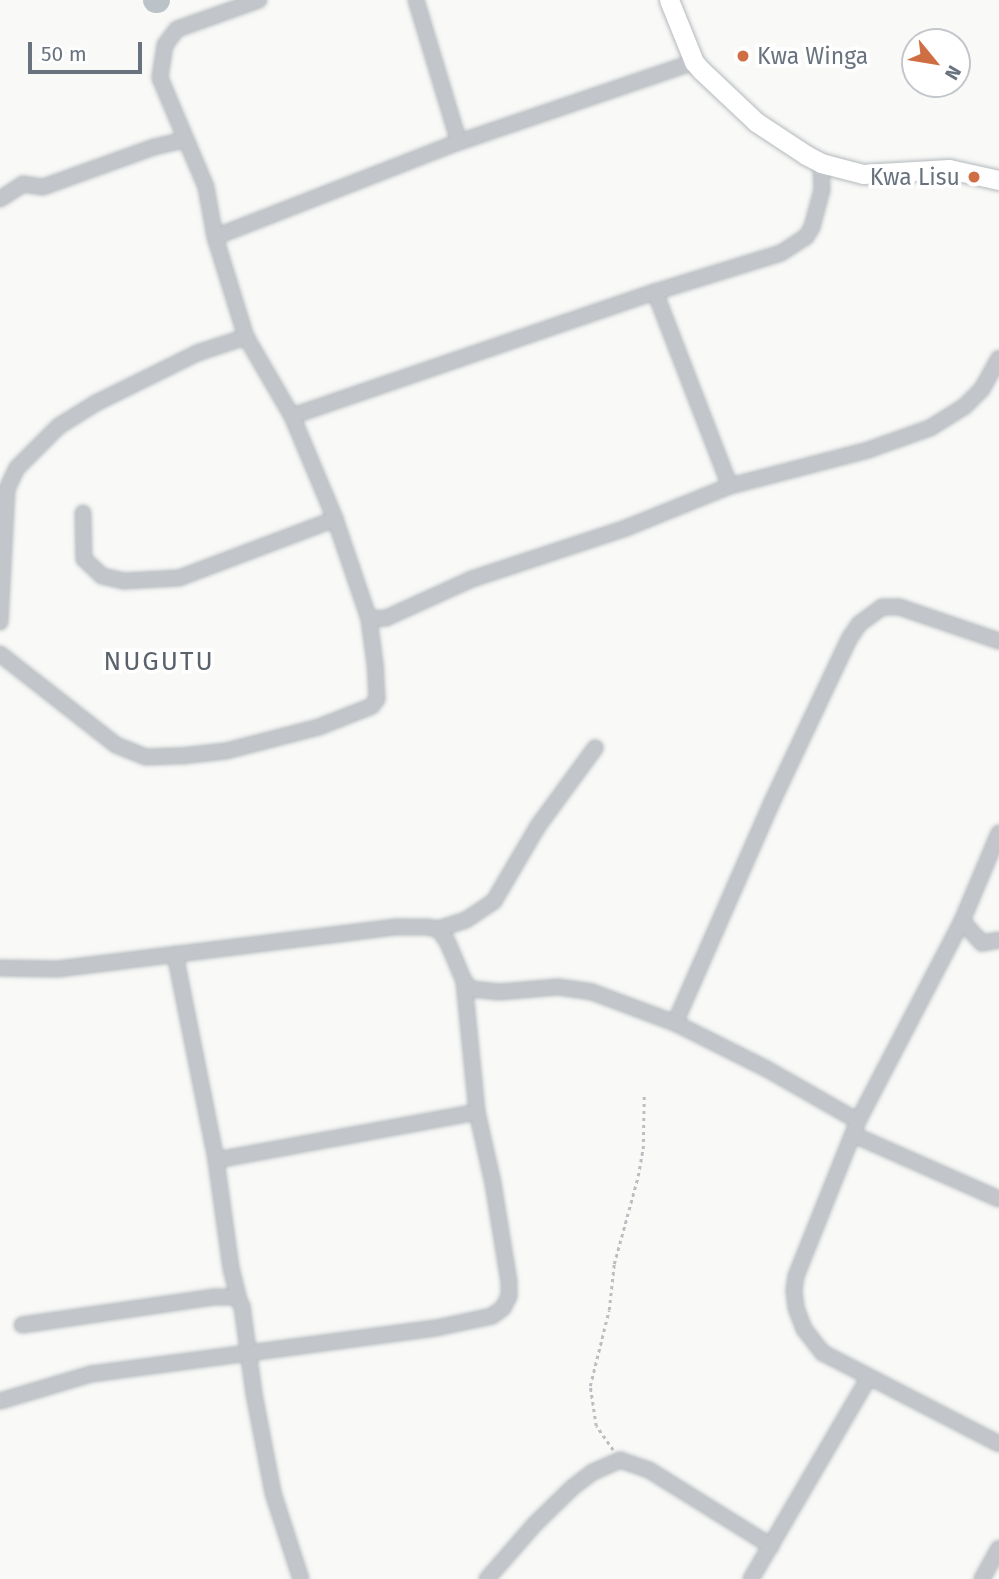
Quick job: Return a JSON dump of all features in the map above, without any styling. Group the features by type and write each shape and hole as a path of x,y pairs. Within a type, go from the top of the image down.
{"street":[{"path":"0,654 76,716 128,751 146,757 226,751 320,727 372,706 376,699 369,619 335,519 292,416 246,337 215,237 206,187 160,78 168,39 177,29 259,0"},
{"path":"416,0 459,142"},
{"path":"669,0 694,62 731,101 756,122 821,163 863,174 949,169 999,180"},
{"path":"215,237 459,142 694,62"},
{"path":"0,199 23,184 43,187 154,147 185,140"},
{"path":"292,416 655,292 781,253 806,237 820,206 823,178 821,163"},
{"path":"655,292 730,486"},
{"path":"0,622 7,489 17,468 59,426 96,403 197,354 246,337"},
{"path":"369,619 386,618 471,579 626,528 730,486 868,450 930,428 964,407 982,389 999,358"},
{"path":"83,513 84,559 102,576 124,581 179,578 335,519"},
{"path":"675,1023 772,802 849,639 859,624 882,607 899,607 999,641"},
{"path":"0,968 58,969 396,927 438,929 466,920 494,901 538,826 595,748"},
{"path":"999,833 961,921 856,1128 804,1254 794,1291 796,1308 811,1340 823,1353 999,1444"},
{"path":"961,921 982,943 999,940"},
{"path":"0,1401 91,1374 436,1328 492,1316 503,1308 509,1296 509,1282 493,1183 477,1112 464,981 447,941 438,929"},
{"path":"175,954 216,1160 231,1268 251,1351 254,1394 263,1446 286,1538 300,1579"},
{"path":"464,981 471,989 482,991 558,987 592,992 675,1023 765,1068 856,1128 999,1199"},
{"path":"216,1160 477,1112"},
{"path":"22,1325 215,1297 233,1296 239,1300"},
{"path":"751,1579 869,1377"},
{"path":"487,1579 534,1524 573,1487 593,1472 620,1460 630,1461 649,1470 771,1546"},
{"path":"982,1579 999,1548"}],"path":[{"path":"620,1460 596,1426 590,1386 609,1310 617,1252 643,1149 643,1095"}],"place":[{"name":"Kwa Winga","path":"743,56"},
{"name":"Kwa Lisu","path":"974,177"}],"district":[{"name":"NUGUTU","path":"159,662"}]}
